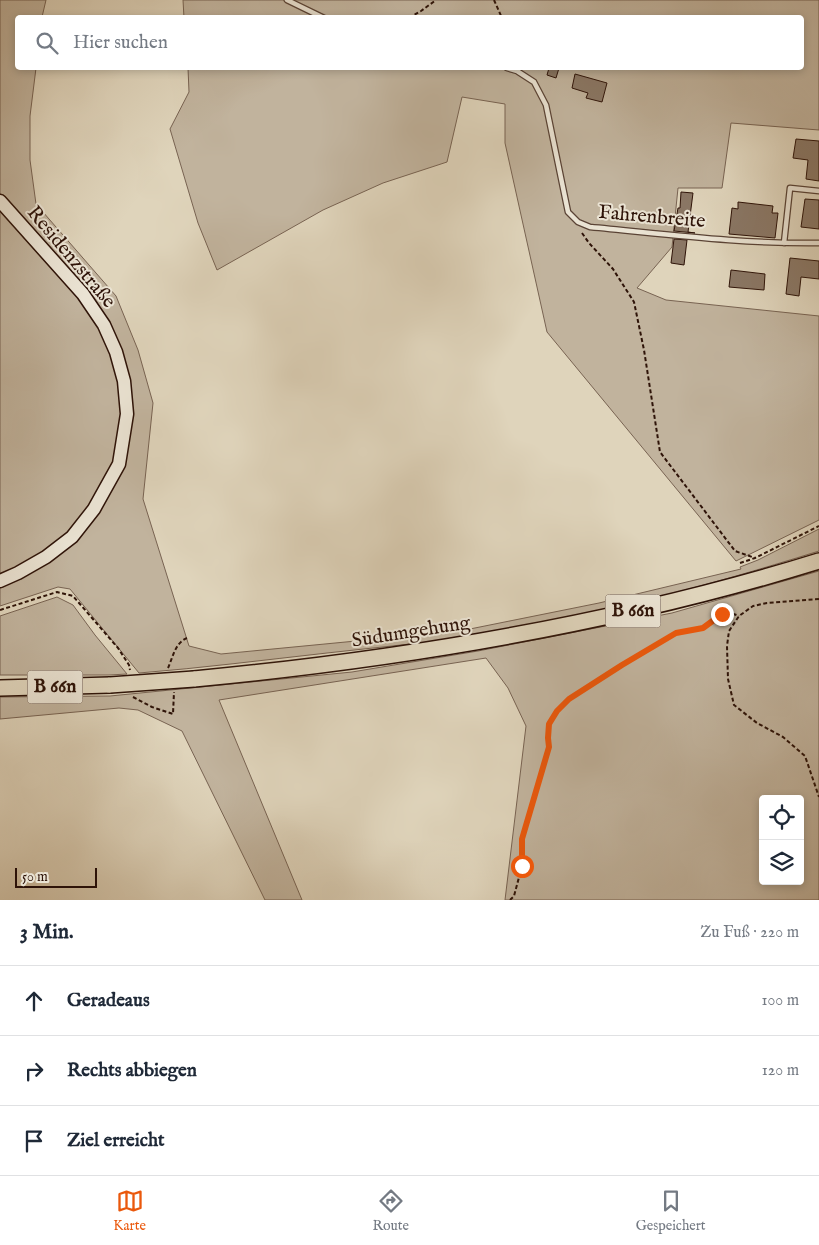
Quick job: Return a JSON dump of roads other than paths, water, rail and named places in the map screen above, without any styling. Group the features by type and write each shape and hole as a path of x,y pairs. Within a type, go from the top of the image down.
{"main road":[{"name":"Residenzstraße","path":"0,201 83,294 104,325 116,352 124,381 127,414 119,464 94,510 72,537 46,557 0,581"},
{"name":"Südumgehung","path":"0,688 110,686 194,680 290,670 450,648 625,614 816,562"}],"lane":[{"path":"287,0 318,15"},
{"name":"Fahrenbreite","path":"514,70 534,82 546,105 568,212 578,222 590,227 784,243 819,243"},
{"path":"784,243 790,188 819,191"}]}
